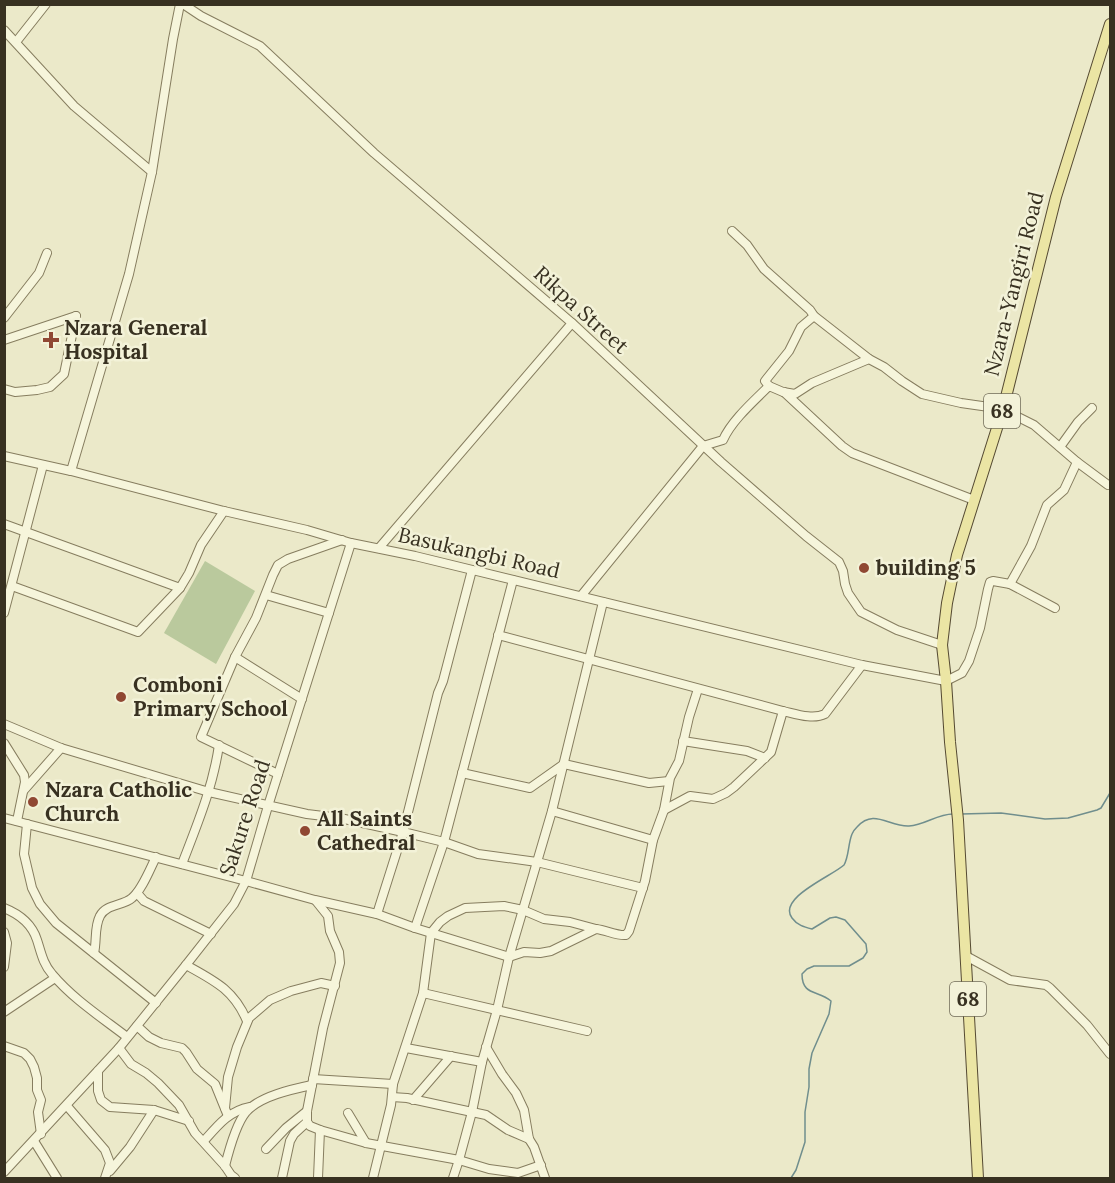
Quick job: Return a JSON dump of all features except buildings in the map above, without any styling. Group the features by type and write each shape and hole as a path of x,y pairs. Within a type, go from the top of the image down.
{"main road":[{"name":"Nzara-Yangiri Road","path":"966,956 957,805 942,645 947,603 955,564 1003,409 1056,197 1110,24"},
{"name":"68","path":"966,956 978,1179"}],"street":[{"path":"16,42 46,4"},
{"path":"71,471 129,274 152,172 173,39 181,4"},
{"name":"Rikpa Street","path":"181,4 260,46 374,153 572,323 703,446 839,562 848,593 861,612 897,630 942,645"},
{"path":"4,30 74,106 152,172"},
{"path":"732,231 747,245 764,269 814,316 869,359 922,394 1003,409 1034,426 1108,485"},
{"path":"4,318 39,273 47,253"},
{"path":"4,340 76,316 64,374 50,387 15,392 4,389"},
{"path":"814,316 801,327 789,351 765,381 769,386 795,394 812,383 869,359"},
{"path":"379,548 572,323"},
{"path":"581,596 703,446 723,440 727,432 769,386"},
{"path":"783,392 852,453 974,500"},
{"path":"1060,447 1092,408"},
{"name":"Basukangbi Road","path":"4,456 862,665 946,681"},
{"path":"1010,585 1031,546 1047,505 1064,490 1077,462"},
{"path":"4,613 43,465"},
{"path":"9,588 138,632 180,588 201,545 224,511"},
{"path":"4,524 180,588"},
{"path":"278,774 201,737 235,657 256,618 278,566 288,559 347,541"},
{"name":"Sakure Road","path":"4,1172 119,1048 234,904 246,881 329,613 347,541"},
{"path":"377,914 404,832 438,693 472,570"},
{"path":"416,928 444,842 513,580"},
{"path":"946,681 962,673 969,660 980,628 990,582 996,580 1010,585 1055,608"},
{"path":"266,595 329,613"},
{"path":"453,1179 509,957 552,811 603,602"},
{"path":"498,635 812,717 825,714 862,665"},
{"path":"235,657 302,699"},
{"path":"373,1179 382,1147 393,1084 423,993 431,933 448,916 465,908 504,906 523,910 544,919 626,934 643,888 653,840 664,810 669,781 679,761 688,717 698,689"},
{"path":"664,810 690,796 713,799 726,793 743,780 772,748 783,711"},
{"path":"4,724 61,748 209,792 268,806 404,832 444,842 478,854 537,862 643,888"},
{"path":"683,741 747,751 765,758"},
{"path":"4,743 24,775 25,782 16,821"},
{"path":"182,864 209,792 219,745"},
{"path":"23,792 61,748"},
{"path":"462,773 530,788 564,764 649,783 669,781"},
{"path":"552,811 653,840"},
{"path":"4,818 315,900 377,914 509,957 524,952 551,951 596,929"},
{"path":"27,824 24,854 32,888 40,904 56,923 156,1003"},
{"path":"94,953 99,916 110,907 132,899 156,857"},
{"path":"137,892 144,901 211,934"},
{"path":"315,900 328,916 340,963 323,1028 307,1111 307,1122 310,1126 382,1147 459,1160 495,1174 518,1173 541,1165"},
{"path":"4,908 24,920 32,928 42,959 49,972 72,995 127,1037"},
{"path":"4,932 7,943 4,968"},
{"path":"966,956 1018,983 1046,985 1087,1025 1110,1054"},
{"path":"186,965 211,978 228,993 240,1005 247,1021"},
{"path":"4,1012 55,978"},
{"path":"204,1141 226,1112 228,1077 249,1018 270,1000 291,991 321,983 335,986"},
{"path":"423,993 587,1031"},
{"path":"137,1026 149,1037 182,1048 197,1069 215,1084 226,1112"},
{"path":"4,1046 24,1053 34,1067 41,1100 38,1112 38,1137 57,1179"},
{"path":"486,1047 516,1093 524,1110 529,1140 545,1179"},
{"path":"119,1048 131,1064 159,1083 178,1105 195,1133 234,1179"},
{"path":"406,1048 482,1062"},
{"path":"413,1100 451,1056"},
{"path":"98,1071 98,1091 101,1100 110,1107 154,1110 189,1121"},
{"path":"226,1112 252,1107 283,1091 313,1082 393,1084"},
{"path":"392,1097 486,1115 508,1130 529,1140"},
{"path":"67,1106 105,1150 110,1163 106,1176"},
{"path":"225,1166 242,1118 252,1107"},
{"path":"106,1176 130,1147 154,1110"},
{"path":"266,1149 286,1128 307,1111"},
{"path":"348,1113 366,1143"},
{"path":"282,1179 294,1134 307,1122"},
{"path":"318,1179 320,1130"}],"green space":[{"path":"205,561 255,591 216,664 164,633"}],"waterway":[{"path":"961,814 1001,813 1045,819 1068,818 1101,808 1110,793"},
{"path":"786,1178 791,1178 796,1170 805,1142 809,1069 812,1053 829,1014 831,1001 808,989 802,974 814,966 849,966 863,958 867,952 866,944 845,920 830,918 812,929 798,924 792,918 789,910 792,903 808,888 844,865 852,833 863,822 876,819 909,826 953,814"}],"place":[{"name":"Nzara General Hospital","path":"51,340"},
{"name":"building 5","path":"864,568"},
{"name":"Comboni Primary School","path":"121,697"},
{"name":"Nzara Catholic Church","path":"33,802"},
{"name":"All Saints Cathedral","path":"305,831"}]}
